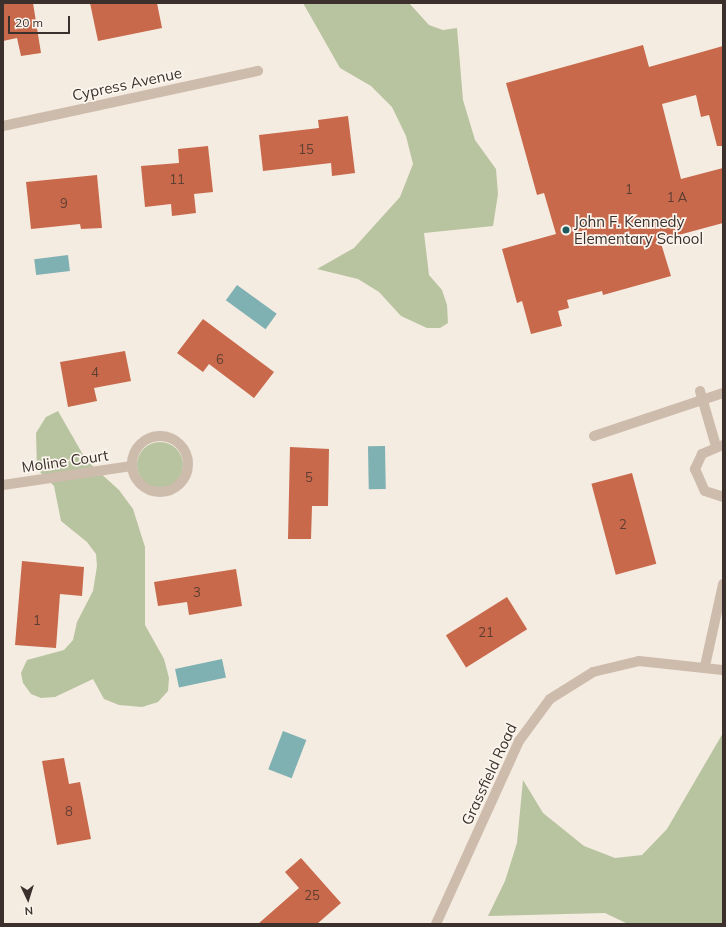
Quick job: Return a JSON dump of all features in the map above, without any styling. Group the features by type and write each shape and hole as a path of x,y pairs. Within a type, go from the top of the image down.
{"street":[{"name":"Cypress Avenue","path":"3,126 258,71"},
{"path":"594,436 702,395 723,393"},
{"path":"702,395 720,446 702,454 696,477 705,491 723,497"},
{"name":"Moline Court","path":"158,436 179,444 189,463 183,482 167,492 157,493 139,484 132,466 139,446 158,436"},
{"name":"Moline Court","path":"3,485 132,466"},
{"path":"705,666 723,584"},
{"name":"Grassfield Road","path":"436,924 519,741 550,700 579,679 612,665 639,661 705,666 723,670"}],"green space":[{"path":"303,3 409,3 429,25 443,30 457,28 463,100 475,140 496,169 498,194 493,226 424,233 429,275 442,290 447,305 448,323 440,328 427,328 401,316 379,292 358,279 317,269 354,248 400,197 413,164 406,136 392,107 371,86 340,68"},
{"path":"58,411 86,460 119,490 133,509 145,547 145,625 164,659 169,678 168,691 158,702 142,707 119,705 104,699 93,679 55,697 41,698 31,694 23,683 21,673 27,660 64,650 73,640 77,622 93,591 97,566 96,554 87,542 61,521 54,486 37,469 36,433 46,417"},
{"path":"156,442 164,442 173,446 179,452 183,465 179,478 173,484 164,488 156,488 147,484 141,478 137,469 137,461 141,452 147,446"},
{"path":"723,733 723,924 628,924 605,913 488,916 505,881 517,843 523,780 543,813 584,846 615,858 642,855 667,829"}],"water":[{"path":"68,255 70,271 36,275 34,259"},
{"path":"237,285 277,314 265,329 226,300"},
{"path":"368,446 385,446 386,489 369,489"},
{"path":"222,659 226,678 179,688 175,669"},
{"path":"283,731 306,740 292,778 268,769"}],"building":[{"path":"3,3 33,3 41,53 21,56 17,38 3,41"},
{"path":"90,3 157,3 162,28 98,41"},
{"path":"643,45 649,67 723,46 723,146 717,146 709,115 701,117 696,95 662,104 681,179 723,168 723,223 660,240 671,276 603,295 602,291 567,300 569,308 558,311 562,326 531,334 522,301 517,303 502,249 556,234 544,193 537,195 506,83"},
{"path":"348,116 355,173 332,176 331,163 263,171 259,135 319,128 318,120"},
{"path":"208,146 213,192 194,194 196,213 172,216 171,204 145,207 141,166 179,163 178,149"},
{"path":"97,175 102,228 81,229 80,224 31,229 26,182"},
{"path":"203,319 274,372 254,398 209,364 203,372 177,353"},
{"path":"125,351 131,381 94,388 97,401 68,407 60,362"},
{"path":"290,447 329,449 328,506 312,506 311,539 288,539"},
{"path":"632,473 656,564 616,575 591,484"},
{"path":"22,561 84,567 82,596 60,594 56,648 15,645"},
{"path":"236,569 242,606 189,615 187,602 158,606 154,582"},
{"path":"507,597 527,629 466,667 446,635"},
{"path":"64,758 69,784 80,782 91,839 57,845 42,761"},
{"path":"301,858 341,903 317,924 258,924 299,888 285,872"}],"place":[{"name":"John F. Kennedy Elementary School","path":"566,230"}]}
